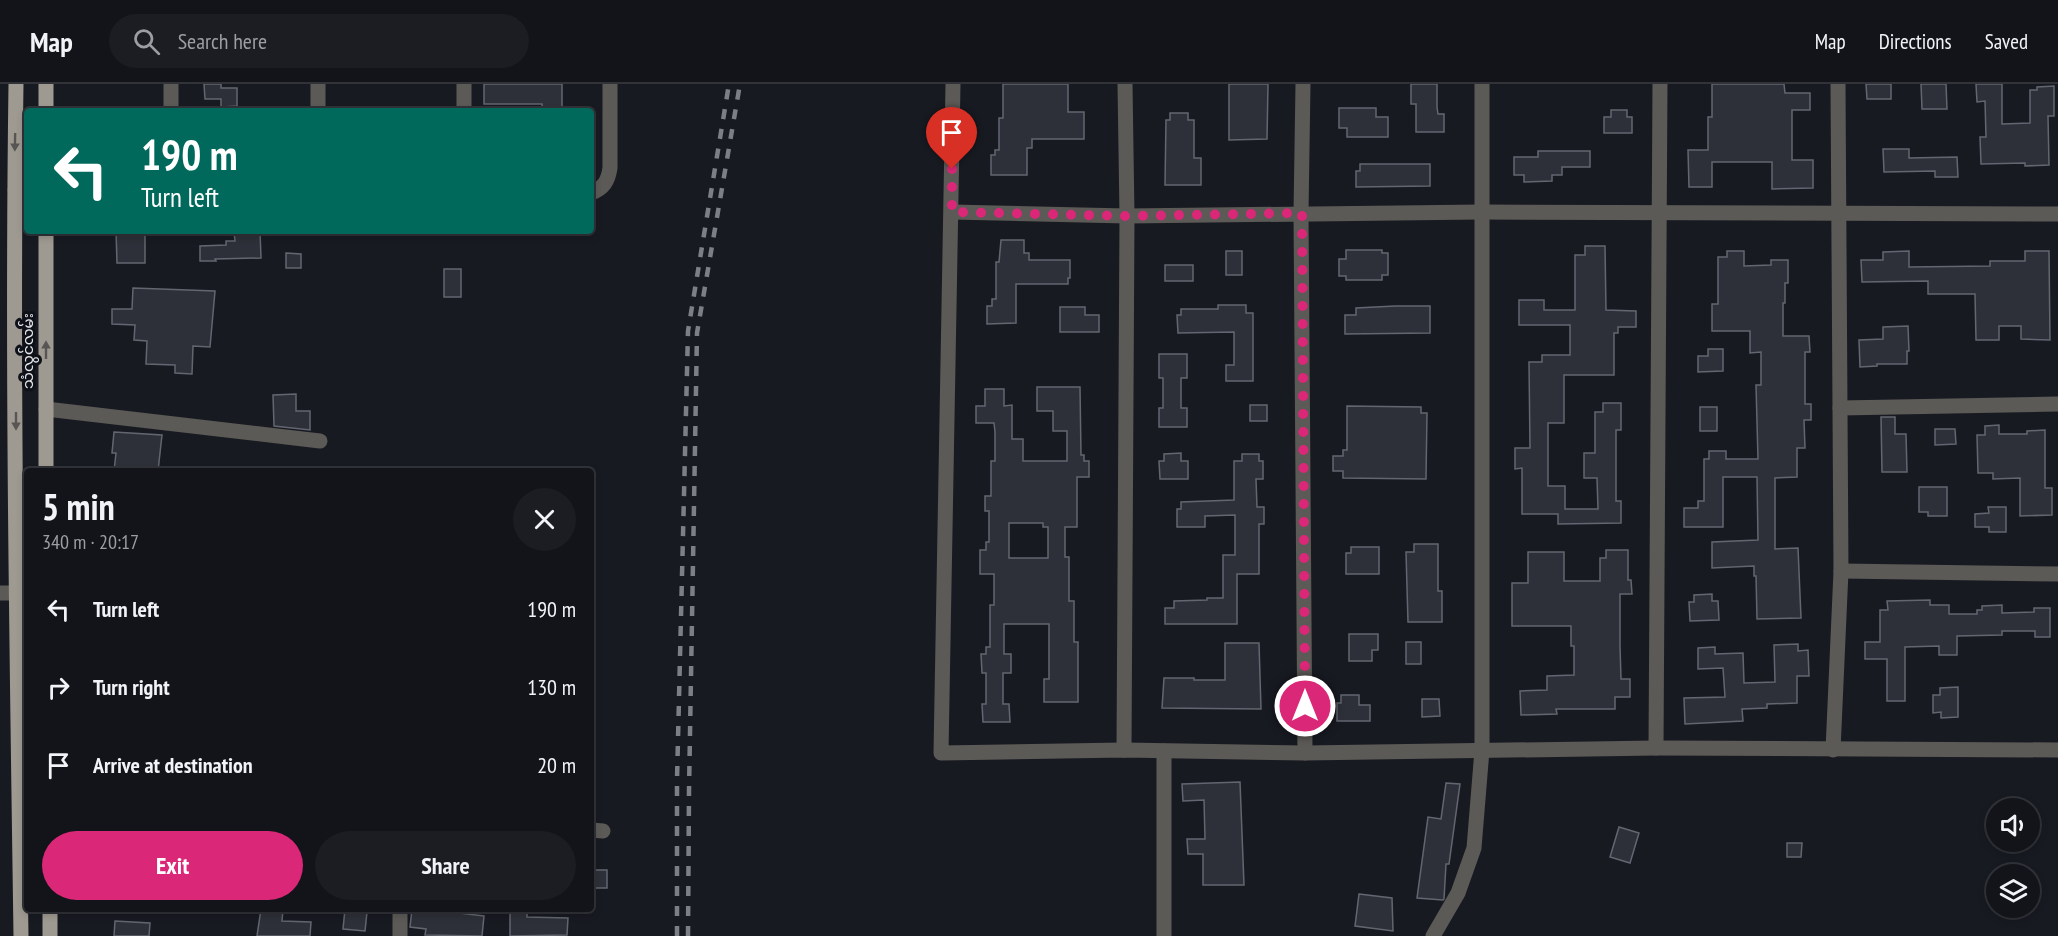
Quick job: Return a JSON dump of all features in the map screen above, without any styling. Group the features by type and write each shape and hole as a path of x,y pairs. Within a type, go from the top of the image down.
{"main road":[{"name":"သံလွင်လမ်း","path":"16,84 21,190 21,936"},
{"path":"46,84 46,108"},
{"name":"သံလွင်လမ်း","path":"46,234 46,468"},
{"path":"50,912 50,936"}],"street":[{"path":"171,84 171,108"},
{"path":"318,84 318,108"},
{"path":"464,84 464,108"},
{"path":"594,192 602,189 609,178 610,84"},
{"path":"952,84 952,212 941,753 1125,750 1305,753 1656,748 2058,750"},
{"path":"1125,84 1127,216 1125,750"},
{"path":"1303,84 1305,753"},
{"path":"1433,936 1458,892 1474,848 1482,750 1482,84"},
{"path":"1656,748 1660,84"},
{"path":"1833,750 1841,571 1838,84"},
{"path":"952,212 1127,216 1481,212 2058,214"},
{"path":"1840,408 2058,404"},
{"path":"46,409 320,441"},
{"path":"1841,571 2058,574"},
{"path":"0,593 22,594"},
{"path":"1164,751 1164,936"},
{"path":"400,912 400,936"}],"building":[{"path":"204,84 221,84 221,88 237,88 237,106 221,107 221,99 205,99"},
{"path":"484,84 562,84 562,108 542,108 542,104 484,104"},
{"path":"1003,84 1068,84 1068,112 1084,112 1084,139 1032,139 1032,148 1027,148 1027,175 991,175 991,155 995,155 995,150 999,150 999,118 1003,118"},
{"path":"1229,84 1268,84 1267,139 1229,140"},
{"path":"1411,84 1437,84 1438,114 1444,114 1444,132 1416,132 1416,104 1411,104"},
{"path":"1712,84 1784,84 1785,93 1810,93 1810,110 1792,110 1792,160 1813,160 1813,188 1772,189 1772,162 1712,162 1712,187 1689,187 1688,150 1708,150 1708,117 1712,117"},
{"path":"1866,84 1891,84 1891,99 1867,99"},
{"path":"1921,84 1946,84 1947,109 1922,109"},
{"path":"1976,84 2002,84 2002,124 2030,123 2030,90 2037,90 2037,87 2054,86 2054,116 2048,116 2049,165 1981,164 1980,137 1986,137 1985,101 1977,102"},
{"path":"1339,108 1376,108 1376,117 1388,117 1388,137 1347,137 1347,128 1339,128"},
{"path":"1611,110 1627,110 1627,117 1632,117 1632,133 1604,133 1604,117 1611,117"},
{"path":"1170,113 1188,113 1188,120 1194,120 1194,158 1201,158 1201,185 1165,185 1166,120 1170,120"},
{"path":"1883,149 1909,149 1909,158 1957,157 1958,177 1935,177 1935,171 1884,172"},
{"path":"1538,151 1590,151 1590,167 1562,167 1562,175 1552,175 1552,181 1524,182 1524,175 1514,175 1514,157 1538,157"},
{"path":"1360,164 1430,164 1430,186 1356,187 1356,171 1360,171"},
{"path":"116,234 145,234 145,263 117,263"},
{"path":"234,234 260,234 261,258 200,261 200,246 226,245 226,241 235,241"},
{"path":"1001,240 1024,240 1024,253 1029,253 1029,260 1070,260 1070,278 1068,278 1068,284 1016,284 1016,323 987,324 987,306 992,306 992,299 996,299 996,262 999,262"},
{"path":"1585,246 1605,246 1606,310 1636,311 1636,327 1618,327 1618,333 1614,333 1614,375 1564,375 1564,423 1548,423 1548,486 1565,486 1565,509 1598,509 1597,478 1584,478 1584,453 1595,453 1595,412 1603,412 1603,403 1621,403 1621,430 1616,430 1616,501 1621,501 1621,523 1558,524 1558,514 1522,514 1522,468 1515,469 1515,448 1530,448 1529,362 1542,362 1542,355 1570,355 1570,325 1519,325 1519,300 1544,300 1544,310 1575,310 1575,255 1585,255"},
{"path":"1346,250 1382,250 1382,253 1388,253 1388,275 1382,275 1382,280 1346,280 1346,276 1339,276 1339,259 1346,259"},
{"path":"1226,251 1242,251 1242,275 1226,275"},
{"path":"1727,251 1744,251 1744,266 1771,265 1771,260 1788,260 1788,283 1785,283 1785,303 1783,303 1783,336 1809,336 1810,352 1805,352 1805,404 1811,404 1811,420 1804,420 1805,448 1797,448 1797,477 1775,478 1775,549 1798,548 1801,618 1757,619 1754,566 1712,568 1712,542 1758,540 1757,477 1723,477 1723,527 1684,527 1684,508 1698,508 1698,501 1704,501 1704,459 1709,459 1709,451 1726,451 1726,459 1758,459 1756,385 1761,385 1761,352 1750,353 1750,331 1712,331 1712,304 1718,304 1718,257 1727,257"},
{"path":"1909,251 1909,267 1990,266 1990,261 2025,261 2025,251 2049,251 2050,340 2021,339 2021,326 1999,326 1999,340 1976,340 1975,294 1928,294 1928,281 1862,282 1861,260 1883,260 1883,252"},
{"path":"286,253 301,254 301,268 286,268"},
{"path":"1165,265 1193,265 1193,281 1165,281"},
{"path":"444,269 461,269 461,297 444,297"},
{"path":"133,288 215,291 210,347 193,346 192,374 175,373 175,365 146,364 147,341 134,340 135,325 112,324 112,309 132,309"},
{"path":"1218,305 1246,305 1246,313 1253,313 1253,381 1226,381 1226,365 1234,365 1234,332 1178,333 1177,315 1181,315 1181,309 1218,309"},
{"path":"1430,306 1430,333 1345,334 1345,315 1356,315 1356,308"},
{"path":"1060,307 1085,307 1085,315 1099,315 1099,332 1060,332"},
{"path":"1908,326 1907,364 1877,364 1877,366 1860,367 1859,340 1883,339 1883,327"},
{"path":"1708,349 1723,349 1723,371 1698,372 1698,356 1708,356"},
{"path":"1159,354 1187,354 1187,378 1181,378 1181,408 1187,408 1187,427 1159,427 1159,408 1163,408 1163,378 1159,378"},
{"path":"1037,387 1080,387 1081,455 1084,455 1084,461 1089,461 1089,477 1077,477 1077,527 1065,527 1065,557 1069,557 1069,601 1074,601 1074,642 1078,642 1078,702 1044,702 1044,679 1049,679 1049,624 1004,624 1004,654 1011,654 1011,673 1003,673 1003,704 1009,704 1010,722 983,722 982,704 986,704 986,673 982,673 981,654 986,654 986,647 990,647 990,605 994,605 994,574 980,574 980,550 986,550 986,542 989,542 989,511 985,511 985,496 991,496 991,461 995,461 995,432 994,423 976,423 976,406 985,406 985,389 1004,389 1004,406 1012,405 1012,439 1023,439 1023,461 1067,461 1067,431 1053,431 1053,411 1037,411","holes":["1009,523 1043,523 1043,527 1048,527 1048,558 1009,558"]},
{"path":"296,394 296,411 310,411 310,430 274,426 273,395"},
{"path":"1250,405 1267,405 1267,421 1250,421"},
{"path":"1347,406 1421,407 1421,413 1427,413 1426,479 1343,478 1343,471 1333,471 1333,456 1343,456 1343,450 1347,450"},
{"path":"1700,407 1717,407 1717,431 1700,431"},
{"path":"1881,417 1895,417 1895,434 1906,434 1907,472 1882,472"},
{"path":"1999,425 1999,434 2027,434 2027,431 2045,430 2045,488 2052,488 2052,515 2020,516 2020,478 1993,479 1993,473 1978,473 1977,435 1985,435 1985,426"},
{"path":"1935,429 1955,429 1956,444 1935,445"},
{"path":"114,432 162,435 158,468 114,468 116,453 112,453"},
{"path":"1181,453 1181,461 1188,461 1188,479 1160,479 1159,461 1164,461 1164,454"},
{"path":"1242,454 1259,454 1259,461 1263,461 1263,479 1256,479 1257,507 1264,507 1264,524 1259,524 1259,574 1237,574 1237,624 1165,624 1165,608 1174,608 1174,601 1223,598 1223,555 1235,555 1235,515 1205,516 1205,527 1177,527 1177,509 1181,509 1181,502 1234,500 1234,461 1242,461"},
{"path":"1919,487 1947,487 1947,516 1928,516 1928,512 1919,512"},
{"path":"1988,507 2006,507 2006,532 1989,532 1989,527 1975,527 1975,514 1989,513"},
{"path":"1414,544 1438,544 1438,591 1442,591 1442,622 1408,622 1406,552 1414,552"},
{"path":"1351,547 1379,547 1379,574 1346,574 1346,553 1351,553"},
{"path":"1606,550 1628,550 1628,580 1631,580 1632,594 1620,594 1620,646 1621,679 1630,679 1630,697 1615,697 1615,709 1556,709 1557,714 1521,715 1520,691 1547,690 1547,676 1574,675 1574,646 1571,646 1571,626 1512,626 1512,583 1528,583 1528,552 1564,552 1564,581 1600,581 1600,558 1606,558"},
{"path":"1712,594 1712,601 1718,601 1719,620 1690,621 1689,602 1694,602 1694,595"},
{"path":"1930,600 1930,605 1949,605 1949,614 1977,614 1977,610 1982,610 1982,606 2002,605 2002,613 2034,612 2034,608 2050,608 2050,637 2035,637 2035,631 2002,631 2002,635 1957,636 1957,655 1939,655 1939,646 1905,647 1905,701 1887,701 1887,659 1865,659 1865,642 1880,642 1880,610 1888,610 1887,601"},
{"path":"1349,634 1378,634 1378,650 1372,650 1372,661 1349,661"},
{"path":"1406,642 1421,642 1421,664 1406,664"},
{"path":"1225,643 1259,643 1261,709 1162,708 1164,678 1225,680"},
{"path":"1798,644 1798,651 1808,650 1809,676 1797,676 1797,703 1767,704 1767,708 1742,709 1743,721 1685,724 1684,698 1725,697 1723,668 1698,669 1698,648 1715,647 1715,654 1743,653 1744,683 1775,682 1774,645"},
{"path":"1958,687 1958,717 1941,718 1941,712 1933,713 1933,695 1940,695 1940,688"},
{"path":"1341,695 1359,695 1359,705 1370,705 1370,721 1337,721 1337,703 1341,703"},
{"path":"1422,699 1439,699 1440,716 1422,717"},
{"path":"1240,782 1244,885 1203,885 1203,854 1188,854 1187,839 1205,839 1204,800 1183,801 1182,784"},
{"path":"1446,783 1460,784 1449,864 1446,864 1444,899 1417,898 1428,817 1441,819"},
{"path":"1619,827 1639,833 1630,863 1610,857"},
{"path":"1787,843 1802,843 1801,857 1787,857"},
{"path":"594,870 607,870 607,888 594,888"},
{"path":"1359,894 1392,898 1393,931 1355,926"},
{"path":"261,912 283,912 282,921 311,922 310,936 257,936"},
{"path":"345,912 367,912 365,931 343,929"},
{"path":"412,912 450,912 484,916 482,936 425,935 426,929 410,927"},
{"path":"510,912 527,912 527,917 568,918 567,935 510,936"},
{"path":"115,921 150,923 149,936 114,936"}],"railway":[{"path":"677,936 677,780 688,331 729,84"},
{"path":"688,936 697,333 740,84"}],"route":[{"path":"952,169 952,212 1127,216 1302,213 1305,706"}]}
